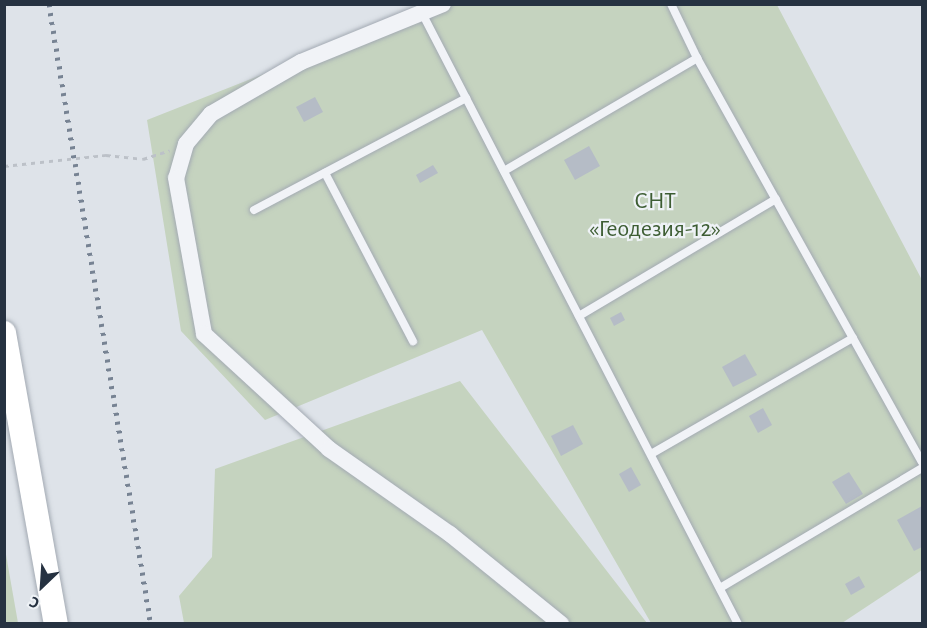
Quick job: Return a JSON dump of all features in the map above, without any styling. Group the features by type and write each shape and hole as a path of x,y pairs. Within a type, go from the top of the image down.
{"street":[{"path":"443,4 301,62 211,114 186,144 177,178 204,334 329,449 450,534 561,624"},
{"path":"4,333 56,624"}],"lane":[{"path":"671,4 697,58 922,462"},
{"path":"422,13 738,624"},
{"path":"504,171 697,58"},
{"path":"254,210 466,98"},
{"path":"325,173 413,340"},
{"path":"579,316 776,199"},
{"path":"651,454 853,338"},
{"path":"720,588 922,468"}],"path":[{"path":"4,166 106,155 143,159 186,144"}],"green space":[{"name":"СНТ «Геодезия-12»","path":"438,5 777,5 922,280 922,570 842,623 651,623 482,330 265,420 181,331 147,120"},
{"path":"460,381 647,623 184,623 179,596 212,557 215,469"},
{"path":"5,549 18,623 5,623"}],"building":[{"path":"315,97 323,112 304,122 296,107"},
{"path":"589,146 600,166 575,180 564,160"},
{"path":"433,165 438,173 420,183 416,175"},
{"path":"621,312 625,320 614,326 610,318"},
{"path":"745,354 757,375 733,387 722,367"},
{"path":"763,408 772,425 758,433 749,416"},
{"path":"573,425 583,444 561,456 551,436"},
{"path":"631,467 641,485 629,492 619,474"},
{"path":"849,472 863,494 846,504 832,482"},
{"path":"922,506 922,547 914,551 897,520"},
{"path":"859,576 865,587 851,595 845,584"}],"railway":[{"path":"49,4 151,624"}]}
